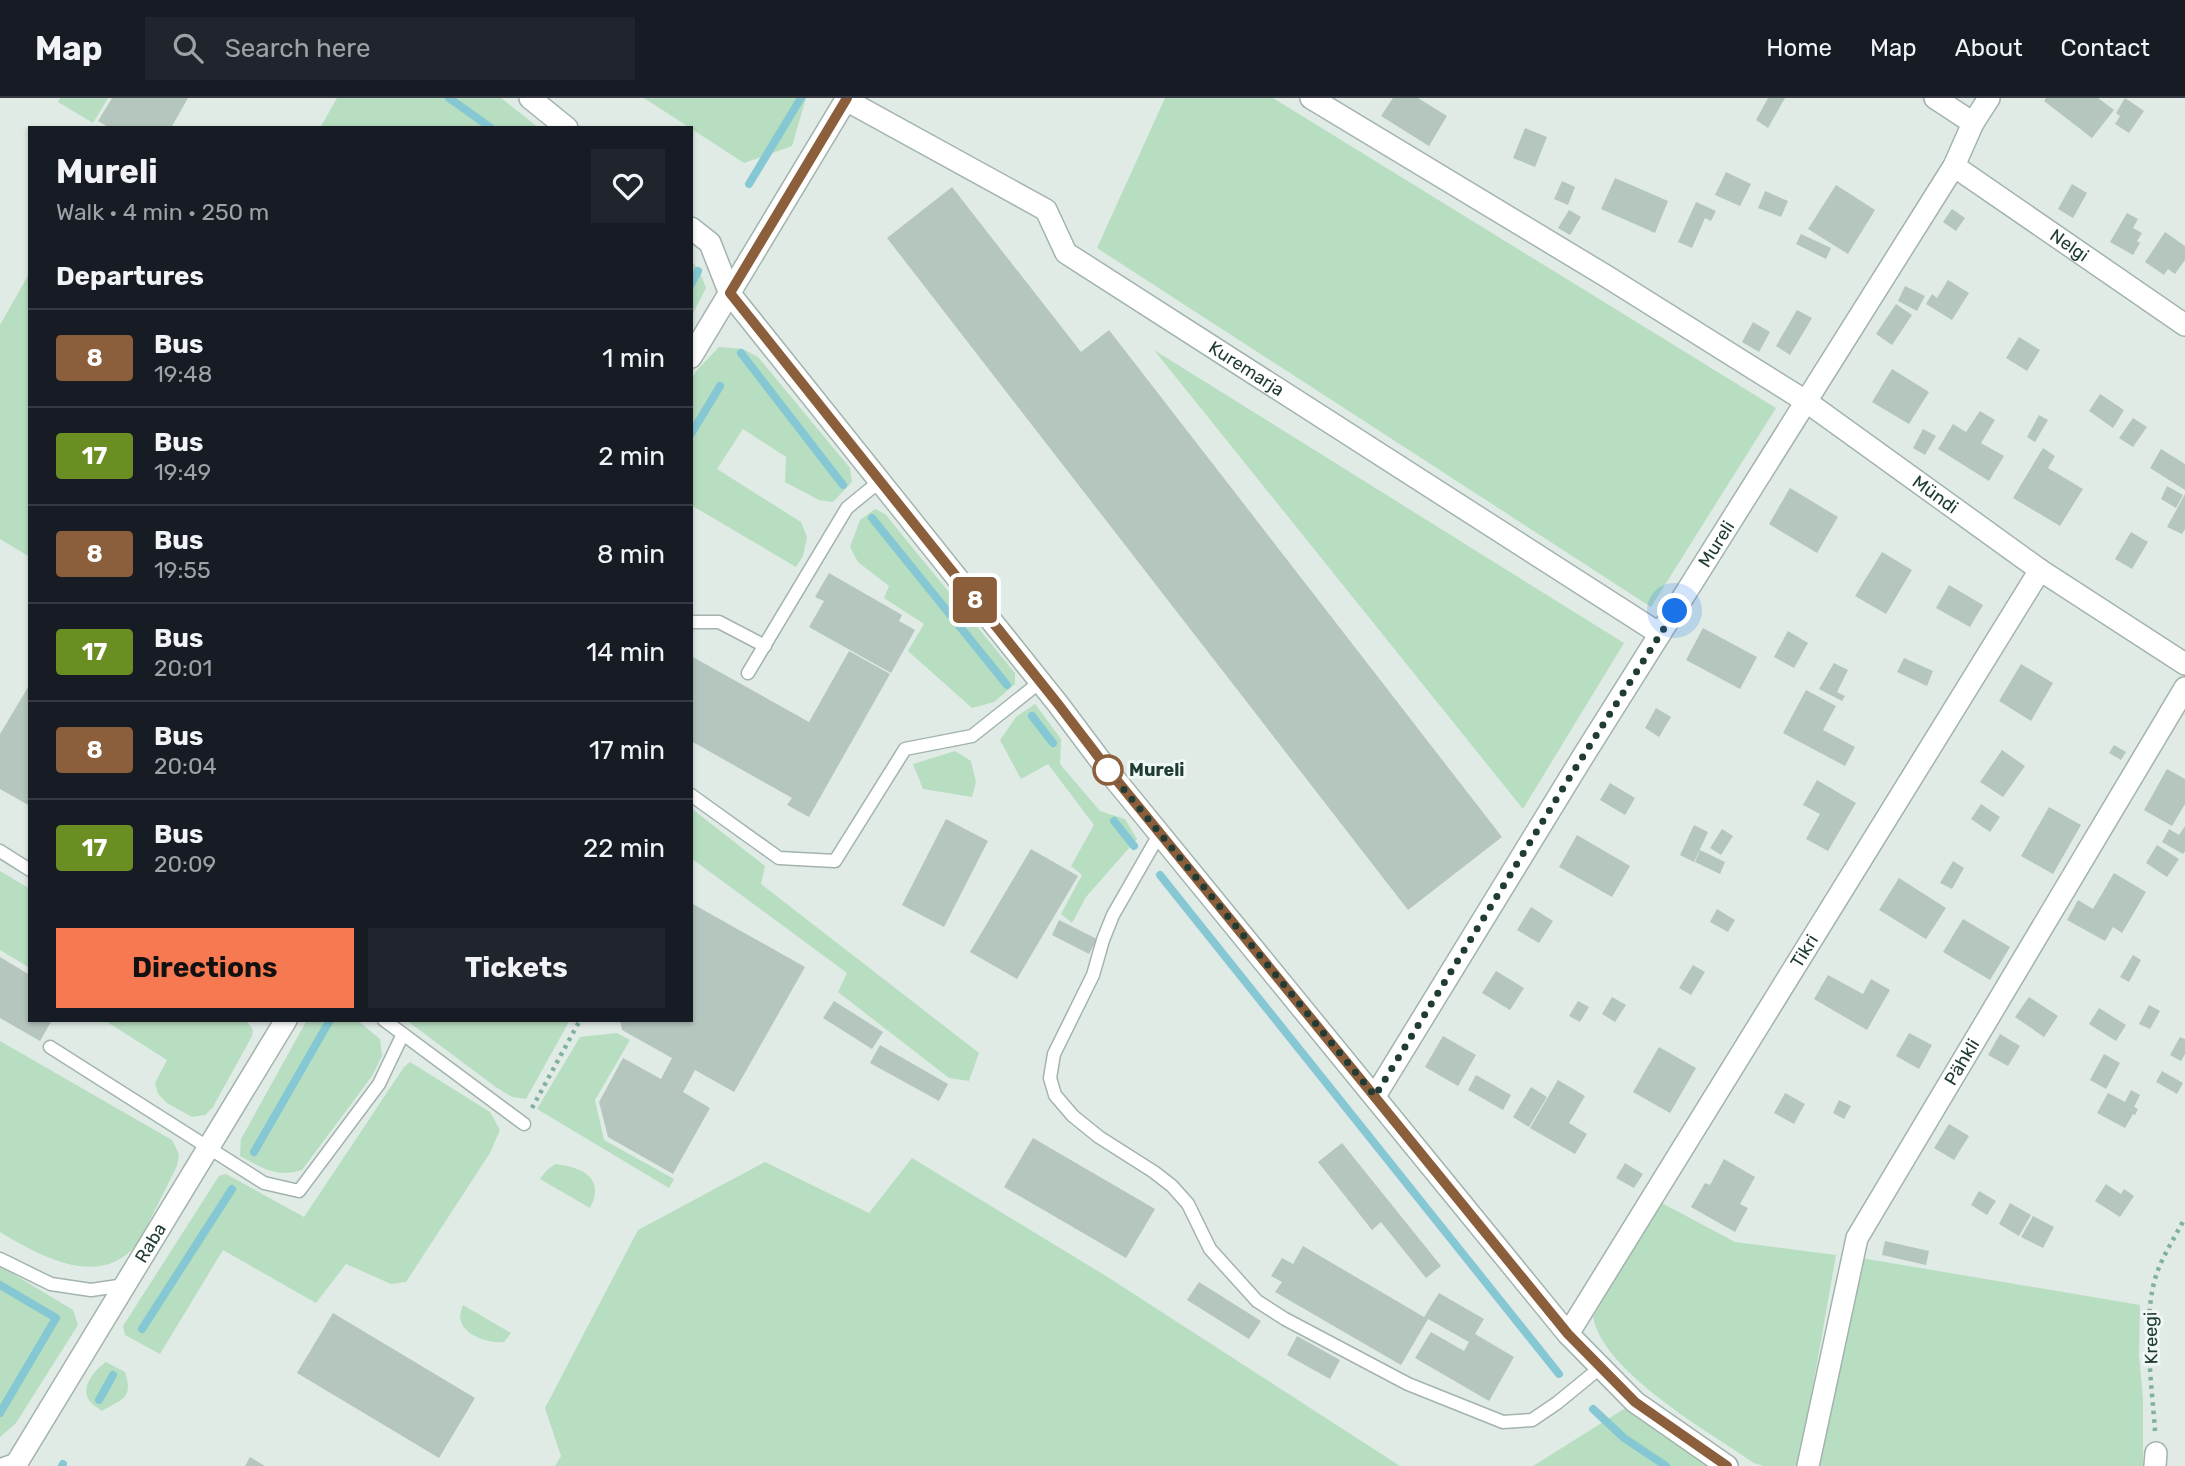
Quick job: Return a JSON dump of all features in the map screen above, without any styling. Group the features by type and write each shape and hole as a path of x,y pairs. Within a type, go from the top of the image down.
{"street":[{"path":"530,98 565,126"},
{"name":"Mündi","path":"1311,98 1807,402 2040,570 2185,664"},
{"path":"1935,98 1973,123"},
{"name":"Mureli","path":"1375,1096 1660,634 1954,166 1973,123 1989,98"},
{"path":"693,354 846,99"},
{"name":"Kuremarja","path":"846,99 1046,210 1066,253 1660,634"},
{"name":"Nelgi","path":"1954,166 2185,325"},
{"path":"693,230 710,243 730,293 1160,833 1568,1334 1635,1402 1727,1466"},
{"name":"Tikri","path":"1568,1334 2040,570"},
{"name":"Pähkli","path":"1808,1466 1857,1238 2185,688"},
{"name":"Raba","path":"12,1463 125,1285 285,1022"}],"lane":[{"path":"748,673 847,508 880,481"},
{"path":"693,622 719,622 765,646"},
{"path":"693,795 779,858 835,861 905,749 972,736 1040,682"},
{"path":"1160,833 1113,915 1093,975 1054,1054 1050,1078 1055,1095 1099,1137 1172,1186 1188,1204 1210,1249 1257,1301 1285,1319 1408,1384 1503,1422 1513,1422 1532,1420 1601,1367"},
{"path":"0,851 28,869"},
{"path":"387,1022 524,1124"},
{"path":"50,1047 264,1183 299,1191 379,1084 403,1034"},
{"path":"0,1259 51,1284 91,1290 125,1285"}],"path":[{"path":"524,1124 579,1022"},
{"name":"Kreegi","path":"2155,1459 2150,1304 2158,1271 2185,1218"}],"green space":[{"path":"60,98 108,98 93,123 58,102"},
{"path":"337,98 501,98 536,126 321,126"},
{"path":"644,98 806,98 792,146 744,163 693,130 693,126 687,126"},
{"path":"1165,98 1273,98 1776,408 1651,607 1097,248"},
{"path":"693,262 701,275 706,288 693,313"},
{"path":"28,276 28,556 0,539 0,325"},
{"path":"719,347 743,349 758,357 850,468 852,482 833,502 819,500 785,482 786,457 743,429 717,469 801,522 807,537 803,556 796,567 693,506 693,377"},
{"path":"1154,350 1624,643 1523,809"},
{"path":"875,509 885,514 1015,673 1015,684 994,702 972,708 908,651 924,624 884,598 889,586 858,562 850,547 860,520"},
{"path":"1035,704 1061,739 1060,764 1100,811 1125,819 1137,839 1086,897 1072,923 1061,914 1082,875 1071,866 1094,825 1048,764 1021,779 1000,740 1016,717"},
{"path":"955,751 971,761 976,782 972,797 923,789 913,764"},
{"path":"693,810 765,866 761,884 979,1053 969,1081 949,1078 838,992 847,973 693,859"},
{"path":"0,871 28,888 28,967 0,950"},
{"path":"107,1022 247,1022 253,1030 213,1107 205,1115 192,1117 167,1103 158,1094 155,1083 167,1060"},
{"path":"306,1022 359,1022 380,1039 382,1056 372,1076 302,1170 285,1173 263,1168 240,1156 241,1139"},
{"path":"409,1022 569,1022 526,1099 512,1097"},
{"path":"617,1033 630,1040 595,1100 604,1140 674,1179 669,1188 537,1109 580,1037"},
{"path":"0,1041 172,1140 179,1154 177,1166 139,1241 122,1258 106,1265 88,1267 70,1264 33,1250 0,1232"},
{"path":"410,1062 490,1112 500,1130 490,1153 406,1282 391,1284 346,1264 316,1303 223,1250 160,1354 125,1335 123,1326 219,1176 226,1174 304,1217 404,1067"},
{"path":"912,1158 1106,1276 1400,1466 555,1466 561,1456 545,1408 638,1230 765,1162 869,1213"},
{"path":"555,1164 574,1168 589,1176 595,1189 590,1208 540,1179"},
{"path":"1660,1202 1735,1242 1836,1255 1799,1466 1764,1466 1754,1463 1660,1399 1616,1359 1601,1338 1593,1317"},
{"path":"1861,1258 2140,1305 2143,1466 1815,1466"},
{"path":"0,1266 73,1310 78,1325 16,1423 0,1437"},
{"path":"463,1305 511,1333 504,1342 498,1342 484,1340 470,1333 465,1329 460,1317"},
{"path":"106,1362 125,1372 128,1388 124,1398 102,1411 90,1401 86,1389 94,1373"},
{"path":"1635,1402 1727,1466 1533,1466"}],"building":[{"path":"112,98 188,98 172,126 107,126 98,121"},
{"path":"1393,98 1418,98 1447,116 1429,146 1381,116"},
{"path":"1768,98 1785,98 1768,128 1756,120"},
{"path":"2046,98 2098,98 2114,110 2092,138 2044,101"},
{"path":"2125,98 2144,111 2129,133 2115,124 2120,116 2116,113"},
{"path":"1525,128 1547,137 1535,167 1513,158"},
{"path":"1726,172 1751,184 1740,206 1715,195"},
{"path":"1615,178 1668,201 1655,233 1601,209"},
{"path":"1562,181 1575,187 1568,205 1554,199"},
{"path":"2072,184 2087,193 2073,218 2058,209"},
{"path":"1836,185 1875,210 1848,254 1808,229"},
{"path":"952,187 1081,352 1109,330 1502,837 1408,910 887,238"},
{"path":"1765,191 1788,201 1781,217 1758,208"},
{"path":"1696,202 1716,211 1711,221 1705,218 1692,248 1678,242"},
{"path":"1952,209 1965,218 1956,231 1943,222"},
{"path":"1569,210 1581,217 1570,235 1558,228"},
{"path":"2127,213 2138,219 2133,228 2142,233 2133,255 2110,242"},
{"path":"2165,232 2185,246 2185,260 2175,274 2168,269 2164,275 2145,262"},
{"path":"1801,234 1831,248 1826,259 1796,244"},
{"path":"1948,280 1969,293 1952,320 1926,304 1932,294 1937,298"},
{"path":"1905,286 1925,296 1917,311 1898,301"},
{"path":"1896,304 1912,315 1892,345 1876,334"},
{"path":"1797,310 1812,318 1790,355 1776,346"},
{"path":"1753,322 1770,332 1759,352 1742,342"},
{"path":"2019,337 2040,350 2027,371 2006,358"},
{"path":"1892,369 1929,392 1909,424 1872,402"},
{"path":"2100,394 2124,410 2113,428 2089,411"},
{"path":"1980,411 1995,420 1981,443 2004,456 1989,481 1938,449 1953,424 1966,432"},
{"path":"2039,415 2048,420 2035,442 2027,437"},
{"path":"2133,418 2147,427 2133,447 2119,438"},
{"path":"1923,429 1936,436 1925,455 1913,448"},
{"path":"2043,448 2055,456 2048,468 2083,489 2060,526 2013,498"},
{"path":"2161,449 2185,464 2185,490 2150,468"},
{"path":"2167,486 2183,495 2176,508 2161,499"},
{"path":"1790,488 1838,517 1817,553 1769,524"},
{"path":"2185,494 2185,529 2182,534 2167,527"},
{"path":"2131,532 2148,542 2132,569 2115,559"},
{"path":"1882,552 1912,570 1886,614 1855,596"},
{"path":"829,573 902,615 899,621 915,630 891,673 809,627 824,601 815,597"},
{"path":"1949,585 1983,605 1970,627 1936,608"},
{"path":"1703,628 1757,657 1740,689 1686,660"},
{"path":"1788,631 1808,643 1794,668 1774,657"},
{"path":"849,651 890,674 809,817 787,805 792,798 693,742 693,657 809,722"},
{"path":"1904,658 1933,671 1927,686 1897,672"},
{"path":"1834,663 1848,670 1837,692 1845,696 1842,701 1819,689"},
{"path":"2021,664 2053,683 2031,721 1999,701"},
{"path":"28,687 28,805 0,789 0,734"},
{"path":"1806,690 1836,706 1823,730 1855,747 1845,766 1783,733"},
{"path":"1656,708 1671,717 1659,737 1645,728"},
{"path":"2114,745 2126,752 2121,760 2109,753"},
{"path":"2002,750 2025,766 2003,797 1980,782"},
{"path":"2167,769 2185,779 2185,804 2172,826 2144,810"},
{"path":"1817,780 1856,803 1828,851 1806,839 1820,814 1803,805"},
{"path":"1610,783 1635,798 1625,815 1600,800"},
{"path":"1981,804 2000,817 1990,832 1971,819"},
{"path":"2049,807 2081,825 2053,874 2021,856"},
{"path":"946,819 988,841 944,927 902,905"},
{"path":"1694,825 1708,832 1694,862 1680,855"},
{"path":"2185,826 2183,854 2162,842 2169,829 2179,835"},
{"path":"1722,829 1733,836 1721,855 1710,848"},
{"path":"1577,835 1630,866 1612,897 1559,867"},
{"path":"2157,845 2179,859 2167,877 2146,863"},
{"path":"1031,849 1078,876 1017,979 970,952"},
{"path":"1700,850 1725,862 1720,874 1695,862"},
{"path":"1953,861 1964,868 1952,889 1940,883"},
{"path":"2114,873 2146,892 2122,933 2113,927 2105,941 2067,920 2078,900 2093,909"},
{"path":"1899,878 1946,908 1926,939 1879,910"},
{"path":"693,904 805,967 734,1092 695,1070 683,1092 710,1108 673,1174 608,1137 599,1102 623,1058 661,1079 672,1058 622,1030 620,1022 693,1022"},
{"path":"1531,907 1553,921 1539,943 1517,930"},
{"path":"1717,909 1735,920 1728,932 1710,922"},
{"path":"1963,919 2010,947 1990,980 1943,952"},
{"path":"1059,920 1097,939 1089,954 1052,935"},
{"path":"2133,955 2141,960 2129,982 2120,977"},
{"path":"0,957 28,974 28,1022 51,1022 40,1041 0,1018"},
{"path":"1693,965 1705,972 1691,995 1679,988"},
{"path":"1496,971 1524,988 1510,1010 1482,993"},
{"path":"1828,975 1863,994 1871,979 1890,990 1867,1030 1814,999"},
{"path":"1612,997 1626,1005 1615,1022 1602,1014"},
{"path":"2029,997 2058,1016 2044,1037 2015,1017"},
{"path":"834,1001 883,1032 872,1049 823,1018"},
{"path":"1578,1001 1589,1007 1580,1022 1569,1016"},
{"path":"2149,1005 2160,1011 2150,1029 2139,1024"},
{"path":"2099,1008 2126,1025 2116,1041 2089,1024"},
{"path":"1909,1033 1932,1045 1919,1069 1896,1056"},
{"path":"2000,1034 2020,1046 2008,1066 1988,1055"},
{"path":"1443,1036 1476,1055 1458,1086 1425,1067"},
{"path":"2180,1037 2185,1039 2185,1054 2181,1061 2170,1055"},
{"path":"880,1045 948,1084 939,1101 870,1063"},
{"path":"1659,1047 1696,1068 1670,1113 1633,1092"},
{"path":"2104,1054 2120,1063 2106,1089 2090,1080"},
{"path":"2162,1071 2183,1083 2177,1094 2156,1082"},
{"path":"1476,1075 1511,1095 1503,1110 1468,1090"},
{"path":"1558,1080 1585,1096 1569,1123 1587,1134 1575,1154 1530,1128"},
{"path":"1531,1087 1547,1097 1529,1127 1513,1117"},
{"path":"2131,1090 2140,1095 2134,1107 2138,1109 2125,1128 2097,1113 2108,1093 2125,1102"},
{"path":"1785,1093 1805,1104 1794,1124 1774,1113"},
{"path":"1839,1100 1851,1106 1844,1119 1833,1113"},
{"path":"1949,1124 1969,1136 1954,1160 1934,1148"},
{"path":"1033,1138 1155,1209 1126,1258 1004,1187"},
{"path":"1342,1143 1441,1266 1426,1278 1381,1222 1372,1230 1318,1162"},
{"path":"1724,1159 1755,1177 1740,1204 1748,1208 1735,1232 1691,1207 1705,1183 1710,1185"},
{"path":"1625,1163 1643,1174 1634,1188 1616,1178"},
{"path":"2106,1184 2121,1194 2124,1189 2134,1196 2120,1217 2095,1201"},
{"path":"1979,1191 1996,1201 1987,1215 1971,1205"},
{"path":"2010,1203 2031,1215 2019,1236 1999,1224"},
{"path":"2033,1216 2054,1227 2043,1248 2021,1237"},
{"path":"1885,1241 1929,1251 1926,1265 1882,1255"},
{"path":"1303,1246 1424,1317 1439,1293 1484,1319 1475,1334 1514,1357 1489,1401 1415,1358 1431,1332 1464,1351 1469,1342 1428,1319 1401,1365 1275,1292 1282,1282 1271,1276 1282,1258 1293,1264"},
{"path":"1199,1282 1261,1321 1249,1339 1187,1300"},
{"path":"333,1313 475,1398 439,1458 297,1373"},
{"path":"1297,1336 1340,1360 1330,1379 1287,1355"},
{"path":"250,1457 265,1466 245,1466"}],"waterway":[{"path":"449,98 488,126"},
{"path":"749,184 801,98"},
{"path":"693,280 698,271"},
{"path":"741,353 843,485"},
{"path":"693,431 720,386"},
{"path":"872,518 1007,685"},
{"path":"1032,716 1053,743"},
{"path":"1114,821 1134,846"},
{"path":"1160,875 1559,1374"},
{"path":"254,1152 329,1022"},
{"path":"142,1329 232,1189"},
{"path":"0,1285 56,1318 0,1413"},
{"path":"99,1400 113,1375"},
{"path":"1593,1409 1624,1438 1666,1466"}],"bus line":[{"name":"8","path":"847,98 730,293 1110,772 1568,1334 1635,1402 1727,1466"}],"place":[{"name":"Mureli","path":"1108,770"}],"route":[{"path":"1108,770 1375,1096 1675,611"}]}
